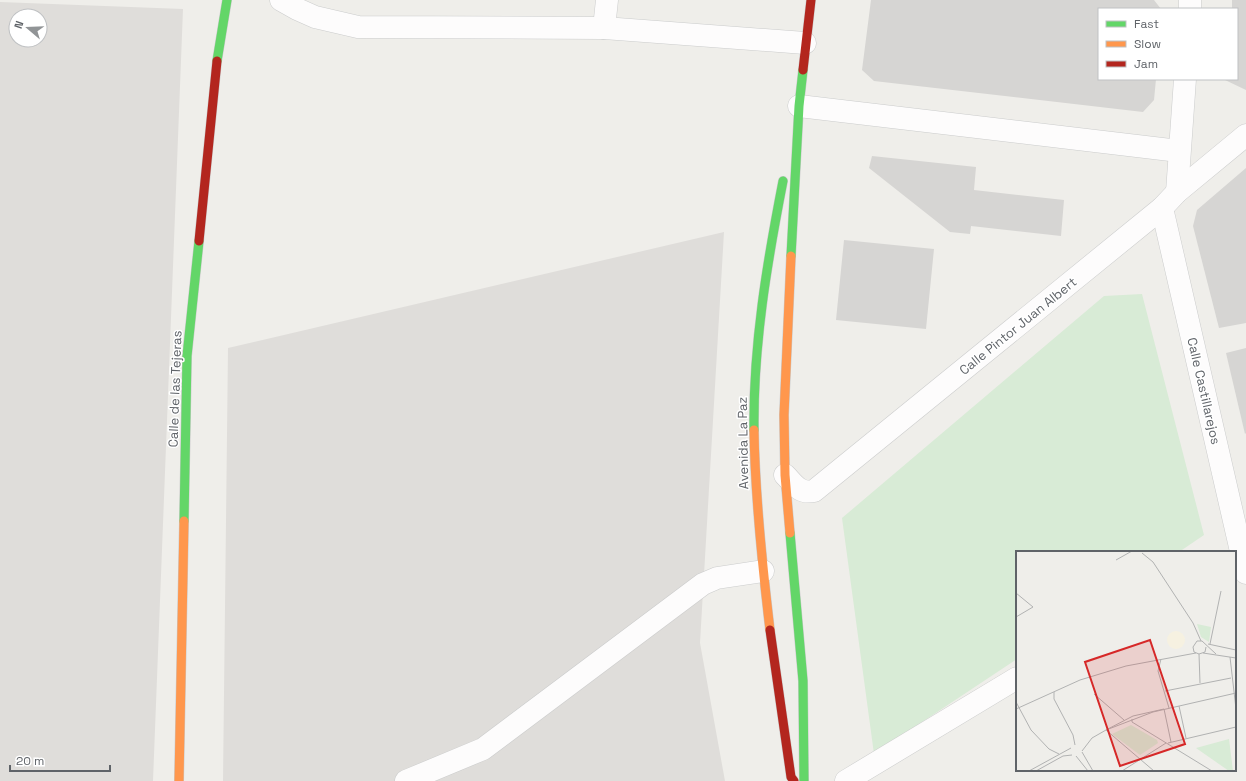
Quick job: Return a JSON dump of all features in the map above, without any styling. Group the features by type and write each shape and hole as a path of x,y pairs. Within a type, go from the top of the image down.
{"main road":[{"name":"Calle de las Tejeras","path":"179,781 187,356 218,47 227,0"},
{"name":"Avenida La Paz","path":"804,781 803,681 785,475 784,415 788,307 799,106 811,0"},
{"name":"Avenida La Paz","path":"794,781 791,777 770,641 756,496 755,457 756,369 765,285 777,212 799,106"}],"street":[{"path":"281,0 297,10 315,17 358,27 604,28 805,43"},
{"path":"604,28 607,0"},
{"path":"1177,192 1184,80"},
{"path":"799,106 1180,151"},
{"name":"Calle Pintor Juan Albert","path":"785,475 798,489 807,492 814,491 1162,208 1177,192 1246,135"},
{"name":"Calle Castillarejos","path":"1162,208 1246,573"},
{"path":"406,781 483,749 703,584 716,578 763,571"},
{"path":"846,781 1016,679"}],"shaded area":[{"path":"0,2 183,9 153,781 0,781"},
{"path":"724,232 700,643 725,781 223,781 228,348"}],"green space":[{"path":"1142,294 1204,535 1180,551 1016,551 1016,660 874,754 842,518 1104,296"}],"building":[{"path":"871,0 1154,0 1160,8 1098,8 1098,80 1156,80 1154,100 1143,112 874,81 862,70"},
{"path":"1232,0 1246,0 1246,90 1225,80 1238,80 1238,8 1232,8"},
{"path":"872,156 976,167 974,190 1064,200 1061,236 971,226 970,234 950,232 869,168"},
{"path":"1246,168 1246,323 1219,328 1193,226 1197,210"},
{"path":"844,240 934,249 926,329 836,320"},
{"path":"1246,348 1246,433 1245,434 1226,353"}],"traffic: fast":[{"path":"217,61 227,0"},
{"path":"791,256 799,106 803,70"},
{"path":"754,430 756,367 762,305 783,181"},
{"path":"184,521 187,356 199,241"},
{"path":"790,533 803,681 804,781"}],"traffic: slow":[{"path":"790,533 785,475 784,415 791,256"},
{"path":"754,430 759,530 770,630"},
{"path":"179,781 184,521"}],"traffic: jam":[{"path":"803,70 811,0"},
{"path":"199,241 217,61"},
{"path":"770,630 791,777 794,781"}]}
